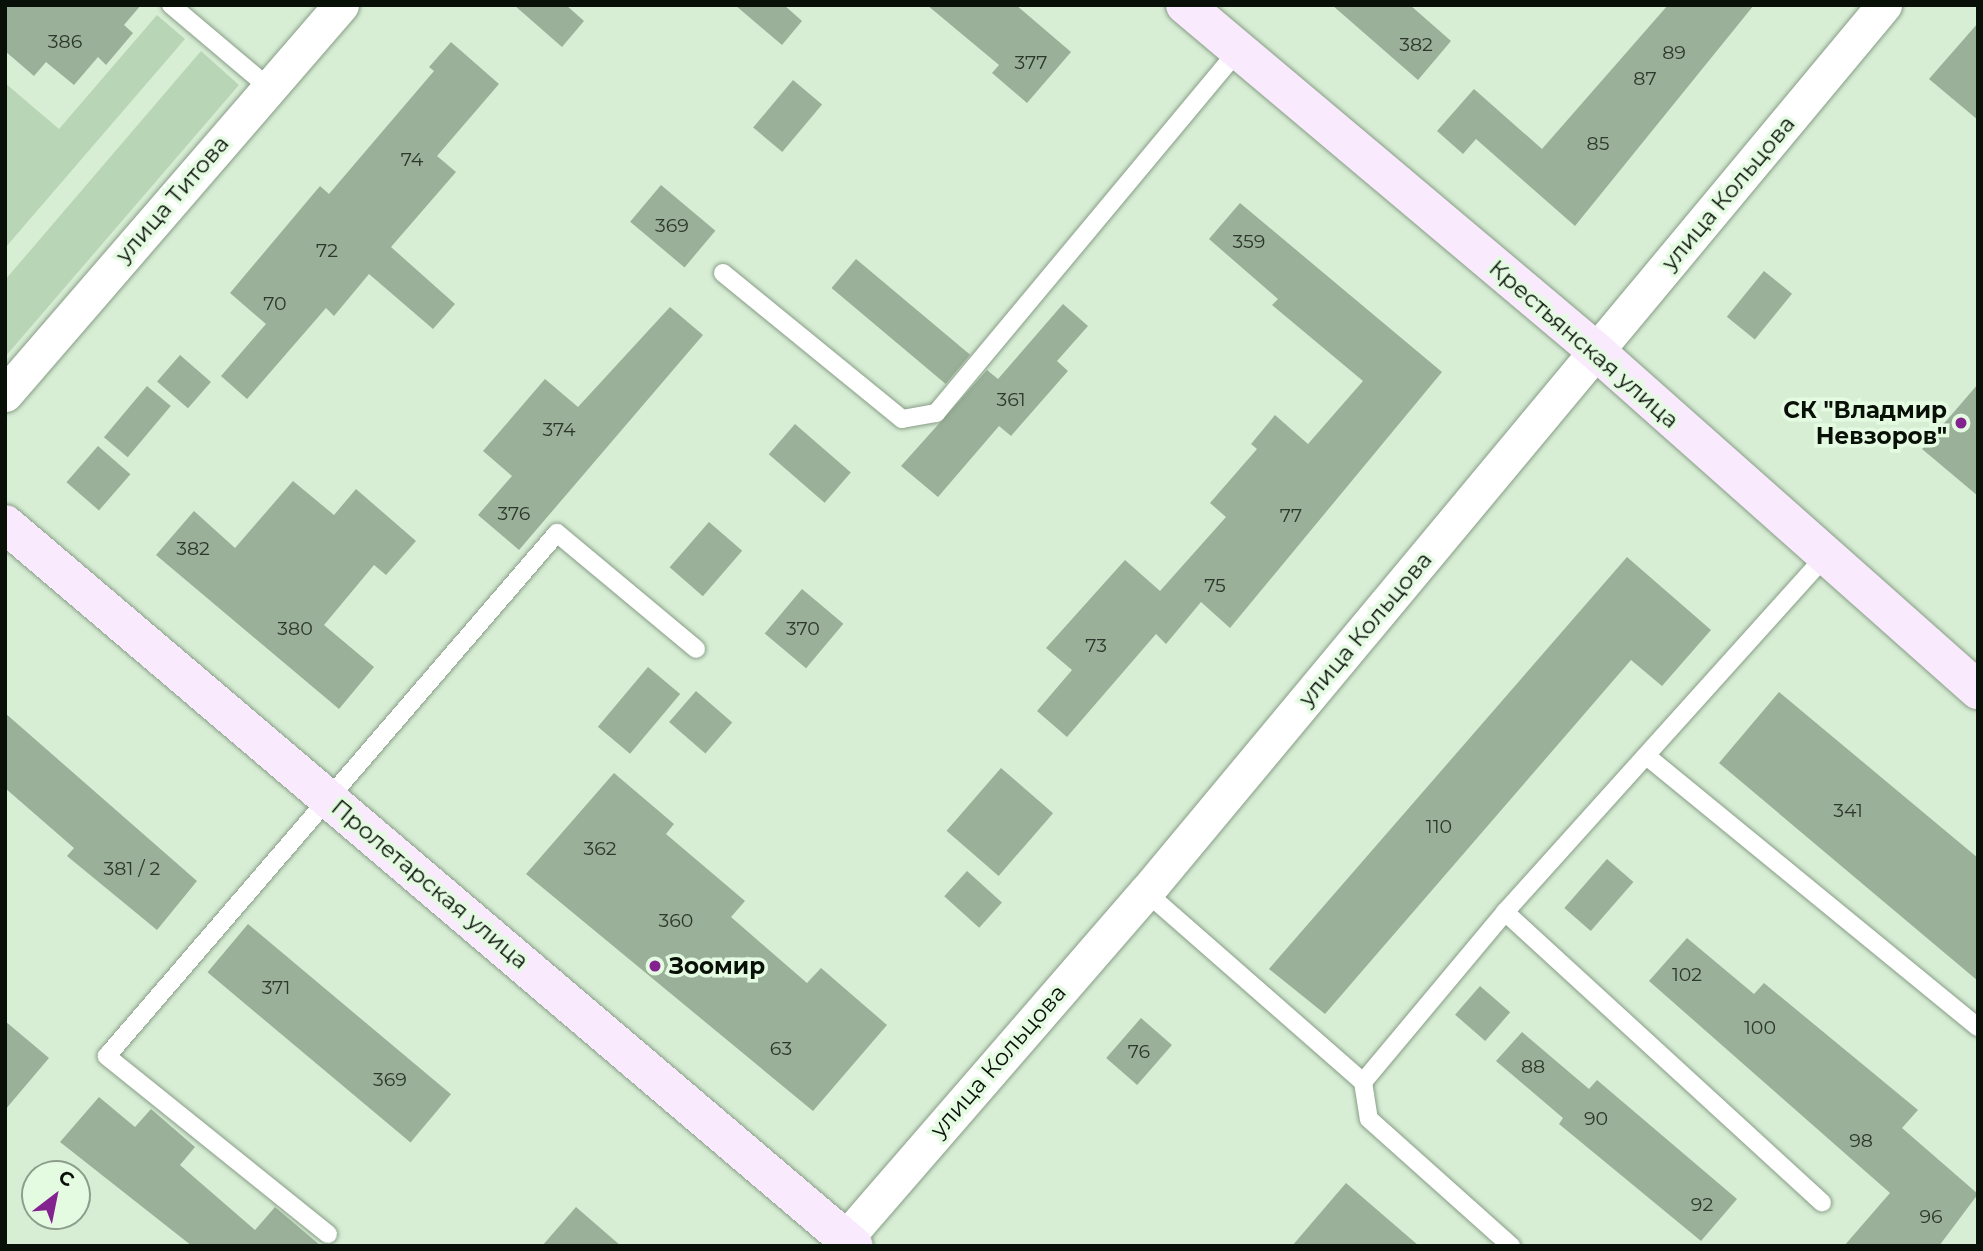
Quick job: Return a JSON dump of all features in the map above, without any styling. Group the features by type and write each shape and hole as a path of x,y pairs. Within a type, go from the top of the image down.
{"main road":[{"name":"Крестьянская улица","path":"1185,5 1596,351 1978,690"},
{"name":"Пролетарская улица","path":"5,524 332,800 846,1243"}],"street":[{"name":"улица Титова","path":"5,394 268,86 341,5"},
{"name":"улица Кольцова","path":"846,1243 1146,892 1884,5"}],"lane":[{"path":"171,5 268,86"},
{"path":"723,273 902,419 936,413 1238,51"},
{"path":"328,1234 107,1056 332,800 557,533 696,649"},
{"path":"1363,1082 1505,912 1649,758 1826,556"},
{"path":"1649,758 1978,1027"},
{"path":"1146,892 1363,1082 1370,1119 1511,1246"},
{"path":"1505,912 1822,1202"}],"green space":[{"path":"157,15 185,39 5,248 5,83 59,129"},
{"path":"201,51 239,85 5,357 5,280"}],"building":[{"path":"5,5 141,5 124,25 133,33 106,65 98,57 74,85 46,62 34,76 5,51"},
{"path":"514,5 566,5 584,21 562,47"},
{"path":"735,5 784,5 802,21 782,45"},
{"path":"927,5 1016,5 1071,52 1027,103 992,73 999,65"},
{"path":"1332,5 1410,5 1451,41 1418,80"},
{"path":"1668,5 1754,5 1575,226 1476,139 1463,154 1437,131 1474,89 1542,149"},
{"path":"1978,23 1978,120 1929,79"},
{"path":"451,42 499,84 437,156 456,172 391,247 455,304 433,329 369,274 334,316 326,308 247,399 221,376 266,324 230,293 320,186 329,194 434,71 429,67"},
{"path":"793,80 822,104 782,152 753,127"},
{"path":"661,185 715,231 685,267 630,222"},
{"path":"1240,203 1442,372 1230,628 1201,602 1166,644 1156,634 1067,737 1037,711 1072,670 1046,648 1125,560 1160,591 1226,517 1210,503 1257,449 1251,444 1275,415 1308,444 1363,381 1272,305 1278,299 1209,239"},
{"path":"856,259 970,355 946,384 832,288"},
{"path":"1764,271 1792,294 1755,340 1727,317"},
{"path":"1063,304 1088,326 1057,361 1068,371 1011,436 999,426 938,497 901,466 987,370 998,379"},
{"path":"670,307 703,335 519,550 478,515 512,476 483,451 545,379 578,407"},
{"path":"180,355 211,382 188,408 157,381"},
{"name":"СК \"Владмир Невзоров\"","path":"1978,384 1978,496 1922,449"},
{"path":"147,386 171,406 128,457 104,437"},
{"path":"795,424 851,473 825,503 769,454"},
{"path":"98,446 130,474 99,510 67,482"},
{"path":"293,481 334,515 356,489 416,541 386,575 374,565 324,625 374,667 339,709 156,555 194,511 235,548"},
{"path":"709,522 742,551 703,596 670,567"},
{"path":"1627,557 1711,630 1662,686 1631,660 1325,1014 1269,969"},
{"path":"802,589 843,624 806,668 765,633"},
{"path":"648,667 680,694 630,754 598,727"},
{"path":"696,691 732,722 705,753 669,722"},
{"path":"1779,692 1978,858 1978,981 1719,763"},
{"path":"5,713 197,881 157,930 67,856 74,848 5,788"},
{"path":"1001,768 1053,813 999,876 947,831"},
{"path":"614,773 674,824 666,834 745,901 731,917 807,983 821,968 887,1025 813,1111 526,874"},
{"path":"1607,859 1633,882 1591,931 1564,908"},
{"path":"967,871 1002,902 979,928 944,896"},
{"path":"248,924 451,1094 411,1143 208,972"},
{"path":"1687,938 1754,994 1764,983 1918,1110 1902,1128 1978,1194 1939,1246 1844,1246 1890,1193 1649,981"},
{"path":"1480,986 1510,1012 1485,1041 1455,1015"},
{"path":"1141,1018 1172,1045 1137,1085 1106,1058"},
{"path":"5,1021 49,1058 5,1110"},
{"path":"1522,1032 1589,1089 1597,1080 1737,1199 1701,1241 1559,1124 1563,1118 1496,1061"},
{"path":"99,1097 135,1127 151,1109 195,1147 180,1165 255,1230 275,1207 321,1246 192,1246 91,1166 91,1160 83,1160 60,1142"},
{"path":"1346,1183 1419,1246 1292,1246"},
{"path":"576,1207 621,1246 542,1246"}],"place":[{"name":"СК \"Владмир Невзоров\"","path":"1961,423"},
{"name":"Зоомир","path":"655,966"}]}
